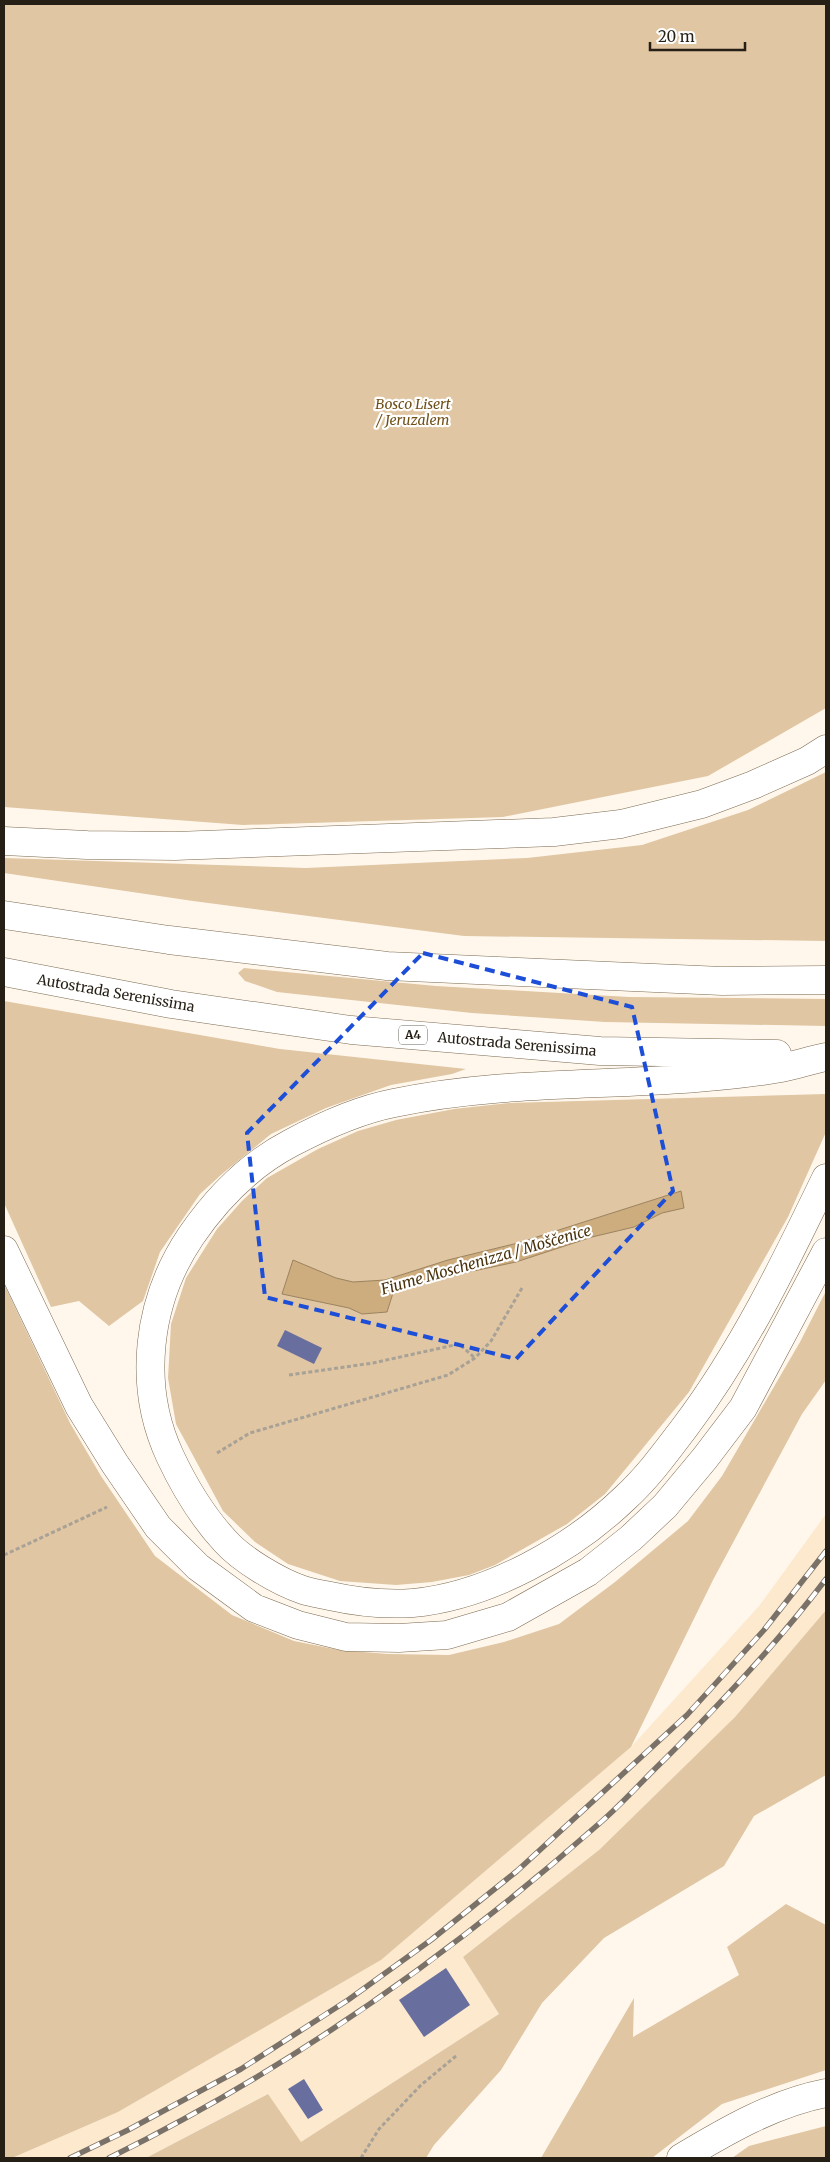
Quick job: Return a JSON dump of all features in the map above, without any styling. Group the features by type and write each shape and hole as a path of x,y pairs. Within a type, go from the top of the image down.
{"main road":[{"path":"4,841 87,845 175,846 554,832 621,824 702,804 762,781 807,761 826,749"},
{"path":"4,915 170,940 387,966 722,981 826,980"},
{"name":"Autostrada Serenissima","path":"4,972 171,1004 351,1030 600,1051 826,1056"},
{"path":"826,1056 782,1068 687,1079 493,1088 393,1103 343,1118 286,1145 242,1176 212,1206 171,1269 160,1300 150,1348 152,1407 162,1439 187,1493 228,1545 265,1572 302,1590 370,1603 415,1603 466,1592 515,1574 558,1550 592,1526 625,1498 660,1461 705,1400 741,1345 766,1300 826,1178"},
{"path":"4,1250 79,1406 158,1528 198,1567 254,1608 298,1625 346,1637 399,1638 447,1634 508,1617 588,1572 631,1538 706,1458 743,1408 826,1252"},
{"path":"681,2158 735,2126 789,2104 826,2093"}],"path":[{"path":"217,1453 250,1433 448,1375 476,1358 491,1341 522,1288"},
{"path":"290,1375 373,1363 459,1344 476,1358"},
{"path":"4,1555 48,1536 108,1506"},
{"path":"360,2158 379,2129 422,2085 456,2056"}],"highlighted area":[{"path":"423,953 632,1007 673,1191 516,1359 265,1297 247,1133"}],"shaded area":[{"path":"826,1514 826,1610 735,1717 599,1850 463,1957 499,2014 300,2143 267,2094 146,2158 12,2158 118,2112 381,1960 631,1747 759,1606"}],"green space":[{"name":"Bosco Lisert / Jeruzalem","path":"4,4 826,4 826,708 708,776 503,817 243,825 4,807"},
{"path":"826,772 826,941 464,936 193,901 4,873 4,858 306,868 527,858 642,845 748,810"},
{"path":"244,968 436,986 629,997 826,999 826,1026 605,1022 472,1013 277,992 245,981 238,973"},
{"path":"4,1001 280,1049 466,1069 452,1074 391,1085 326,1108 271,1134 200,1194 160,1252 143,1301 109,1326 79,1301 51,1307 4,1203"},
{"path":"826,1094 826,1132 788,1217 689,1392 605,1494 567,1524 495,1565 469,1575 432,1582 396,1585 340,1581 288,1564 255,1542 223,1511 176,1424 168,1378 171,1324 186,1278 217,1229 242,1201 267,1178 318,1149 358,1131 396,1120 454,1109 509,1103","holes":["681,1191 683,1208 662,1213 634,1227 592,1237 516,1262 464,1272 393,1293 387,1312 362,1314 350,1308 282,1294 293,1261 336,1278 353,1282 385,1280 448,1260 518,1243"]},
{"path":"4,1284 70,1423 101,1476 155,1556 232,1615 294,1641 339,1650 388,1654 449,1655 504,1642 559,1624 615,1582 688,1521 722,1476 800,1342 826,1291 826,1380 802,1414 713,1580 631,1747 381,1960 118,2112 12,2158 4,2158"},
{"path":"826,1610 826,1775 754,1816 724,1866 604,1938 542,2003 501,2070 434,2145 426,2158 146,2158 268,2094 301,2142 499,2014 463,1957 599,1850 735,1717"},
{"path":"786,1904 826,1925 826,2070 722,2104 652,2158 541,2158 634,1998 633,2037 739,1975 727,1947"},
{"path":"826,2126 826,2158 732,2158 749,2146"}],"water":[{"name":"Fiume Moschenizza / Moščenice","path":"681,1191 684,1208 662,1213 634,1227 592,1237 516,1262 440,1278 393,1293 387,1312 362,1314 349,1308 282,1294 293,1260 336,1278 353,1282 385,1280 448,1260 518,1243"}],"building":[{"path":"285,1330 322,1348 314,1364 277,1346"},
{"path":"446,1968 470,2005 424,2037 399,2000"},
{"path":"304,2079 323,2110 308,2119 288,2089"}],"railway":[{"path":"70,2158 128,2130 241,2069 348,2000 431,1940 517,1871 687,1715 764,1630 826,1551"},
{"path":"109,2158 241,2087 304,2048 427,1963 486,1918 544,1871 625,1799 748,1673 826,1579"}]}
